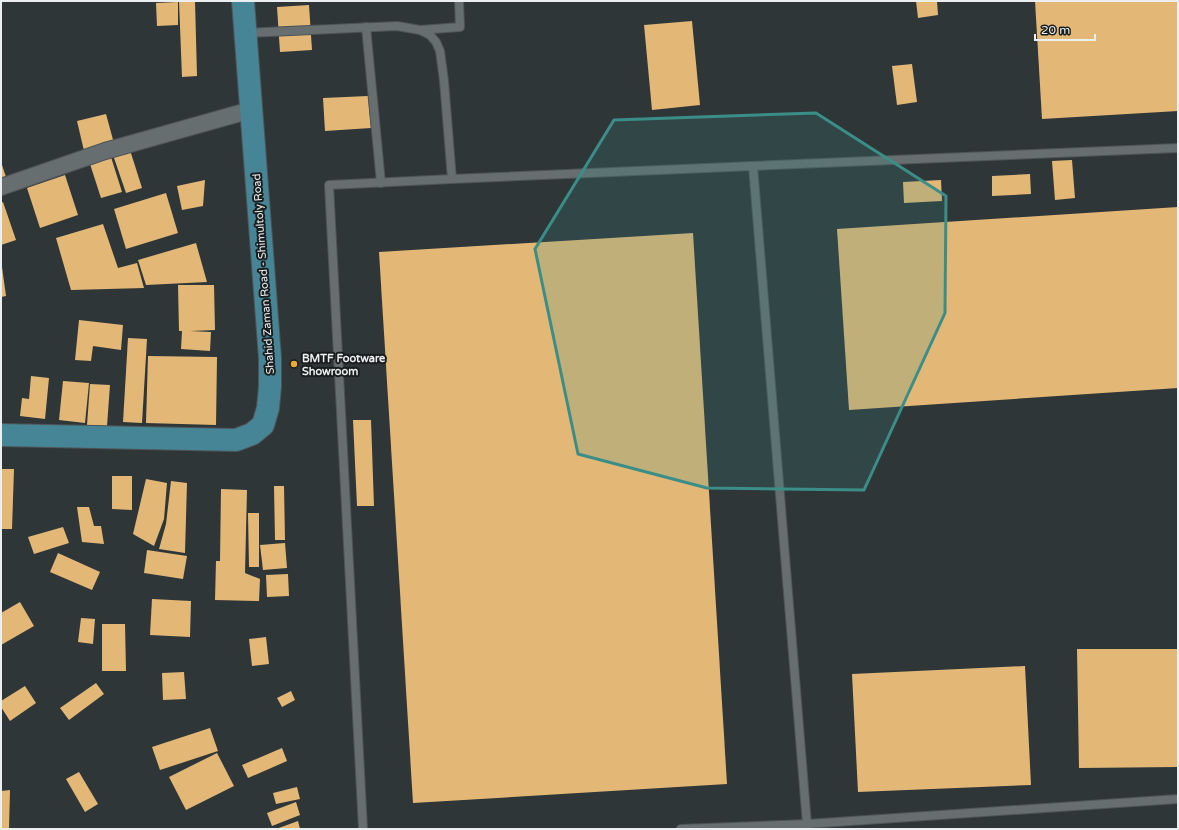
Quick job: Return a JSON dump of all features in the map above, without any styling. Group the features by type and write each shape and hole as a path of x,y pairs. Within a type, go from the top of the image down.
{"main road":[{"name":"Shahid Zaman Road - Shimultoly Road","path":"1,435 236,440 252,434 263,425 268,408 270,358 243,1"}],"street":[{"path":"1,187 105,151 251,110"}],"lane":[{"path":"246,33 397,26 420,30 460,26 459,1"},
{"path":"366,27 381,183"},
{"path":"420,30 430,35 436,42 440,51 452,179"},
{"path":"363,829 329,185 1178,148"},
{"path":"753,166 807,826"},
{"path":"681,829 807,826 1178,799"}],"highlighted area":[{"path":"816,113 946,196 945,313 864,490 707,488 578,454 535,249 614,120"}],"building":[{"path":"179,1 195,1 197,76 182,77"},
{"path":"916,1 937,1 938,15 918,18"},
{"path":"1035,1 1178,1 1178,111 1042,119"},
{"path":"178,2 178,25 157,26 156,3"},
{"path":"309,5 312,50 280,52 277,7"},
{"path":"692,21 700,105 652,110 644,25"},
{"path":"912,64 917,102 897,105 892,66"},
{"path":"368,96 371,128 325,131 323,98"},
{"path":"106,114 115,147 85,155 77,121"},
{"path":"130,150 142,188 126,193 113,155"},
{"path":"111,157 122,192 101,198 90,164"},
{"path":"1072,160 1075,198 1055,200 1052,161"},
{"path":"1,162 7,180 1,182"},
{"path":"1030,174 1031,194 992,196 992,176"},
{"path":"65,175 78,215 40,228 27,188"},
{"path":"205,180 203,206 182,210 177,186"},
{"path":"941,180 942,201 904,203 903,182"},
{"path":"166,193 178,233 126,249 114,209"},
{"path":"3,202 16,240 1,245 1,203"},
{"path":"1178,207 1178,388 849,410 837,229"},
{"path":"103,224 118,268 137,263 144,288 71,290 56,238"},
{"path":"693,233 727,784 413,803 379,252"},
{"path":"196,243 207,282 146,285 138,260"},
{"path":"1,267 6,296 1,297"},
{"path":"178,285 214,285 215,330 190,331 211,332 210,351 181,349 182,331 179,331"},
{"path":"79,320 123,325 121,350 93,346 91,361 75,360"},
{"path":"128,338 147,339 142,423 123,422"},
{"path":"148,356 217,357 216,425 146,423"},
{"path":"31,376 49,378 45,419 20,416 22,398 29,399"},
{"path":"63,381 89,383 85,423 59,420"},
{"path":"90,384 110,385 107,426 87,425"},
{"path":"353,420 371,420 374,506 357,506"},
{"path":"1,469 14,469 12,529 1,529"},
{"path":"112,476 132,476 132,510 112,509"},
{"path":"146,479 167,483 164,519 154,546 133,534"},
{"path":"171,481 187,483 185,553 159,549 166,524"},
{"path":"274,486 284,486 285,540 275,540"},
{"path":"221,489 247,490 245,573 260,579 259,601 215,600 216,561 220,561"},
{"path":"77,507 89,507 94,526 101,526 104,544 82,542"},
{"path":"248,513 259,513 259,567 249,567"},
{"path":"63,527 69,543 34,554 28,537"},
{"path":"285,543 287,568 263,570 260,545"},
{"path":"147,550 187,556 183,579 144,573"},
{"path":"58,553 100,572 92,590 50,572"},
{"path":"288,574 289,596 267,597 266,575"},
{"path":"152,599 191,601 190,637 150,635"},
{"path":"20,602 34,626 1,645 1,613"},
{"path":"81,618 95,619 93,644 78,642"},
{"path":"102,624 125,624 126,671 102,671"},
{"path":"266,637 269,664 252,666 249,639"},
{"path":"1077,649 1178,649 1178,767 1079,768"},
{"path":"1025,666 1031,785 858,792 852,674"},
{"path":"184,672 186,699 163,700 162,673"},
{"path":"96,683 104,694 69,720 60,708"},
{"path":"25,686 36,703 10,721 1,707 1,701"},
{"path":"291,691 295,700 282,707 277,698"},
{"path":"210,728 218,751 160,770 152,747"},
{"path":"282,748 287,761 248,778 242,765"},
{"path":"217,753 234,786 186,810 169,777"},
{"path":"79,772 98,804 85,812 66,779"},
{"path":"297,787 300,799 276,804 273,793"},
{"path":"10,790 9,829 1,829 1,791"},
{"path":"296,802 300,815 272,826 267,813"},
{"path":"298,821 300,829 276,829"}],"place":[{"name":"BMTF Footware Showroom","path":"294,364"}]}
